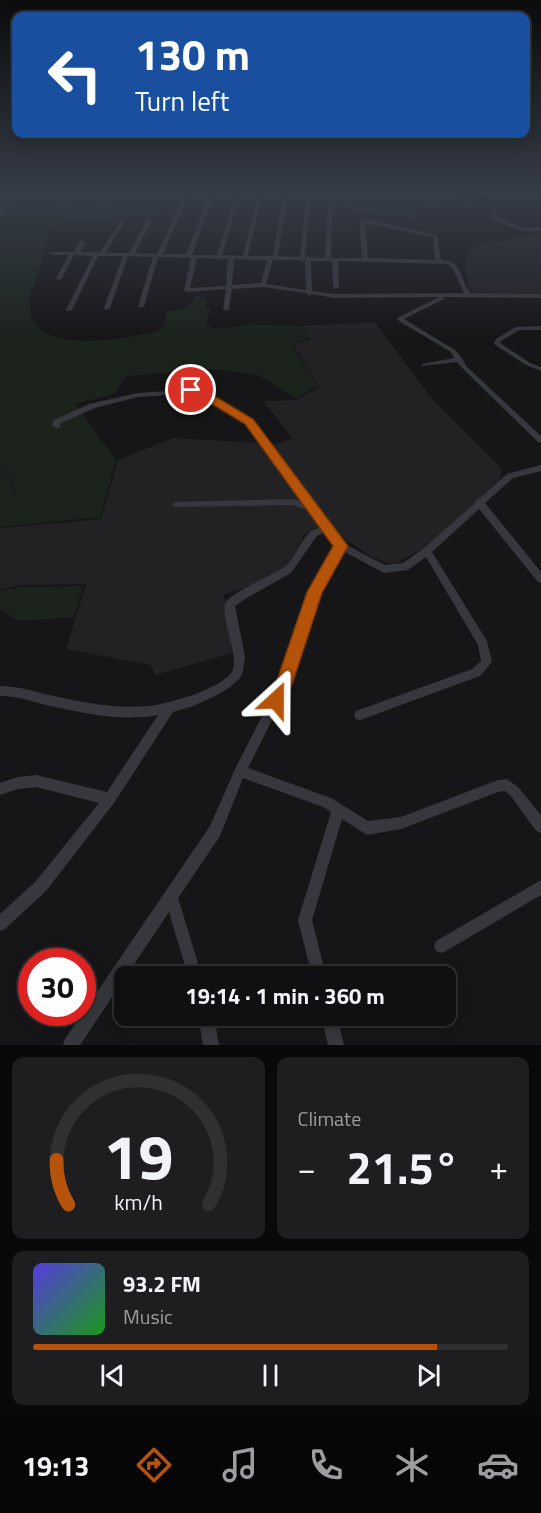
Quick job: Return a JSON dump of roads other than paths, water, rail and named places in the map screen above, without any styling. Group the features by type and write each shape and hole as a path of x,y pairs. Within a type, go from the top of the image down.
{"street":[{"path":"69,310 109,240"},
{"path":"107,308 128,255 137,240"},
{"path":"141,306 165,240"},
{"path":"197,240 191,257 187,290 263,285 309,294 444,297 541,296"},
{"path":"219,257 224,240"},
{"path":"245,258 249,240"},
{"path":"263,285 276,240"},
{"path":"306,240 305,260 309,294"},
{"path":"331,240 336,287"},
{"path":"363,240 365,261"},
{"path":"435,240 438,262"},
{"path":"58,278 82,242"},
{"path":"53,253 438,262 453,264 464,291 469,295"},
{"path":"226,309 231,258"},
{"path":"444,297 400,318 453,351 464,367 541,440"},
{"path":"541,328 518,328 498,340 497,344 528,364 541,369"},
{"path":"424,366 460,359"},
{"path":"56,426 57,422 92,406 138,395 197,390 249,422 341,546 384,569 405,567 427,551 510,476 541,468"},
{"path":"176,505 293,502 315,509"},
{"path":"480,502 541,579"},
{"path":"0,691 103,712 141,713 169,709 192,702 225,684 237,673 240,660 230,619 230,604 288,570 314,534 328,527"},
{"path":"71,1045 214,831 240,771 285,682 315,592 341,546"},
{"path":"360,715 476,673 488,662 483,644 427,551"},
{"path":"0,924 41,886 110,799 169,709"},
{"path":"240,771 327,802 367,828 401,823 498,786 507,785 541,826"},
{"path":"0,789 18,783 36,781 110,799"},
{"path":"316,966 304,920 338,811"},
{"path":"441,946 541,887"},
{"path":"171,897 192,966"},
{"path":"208,1026 211,1045"},
{"path":"331,1026 336,1045"}]}
